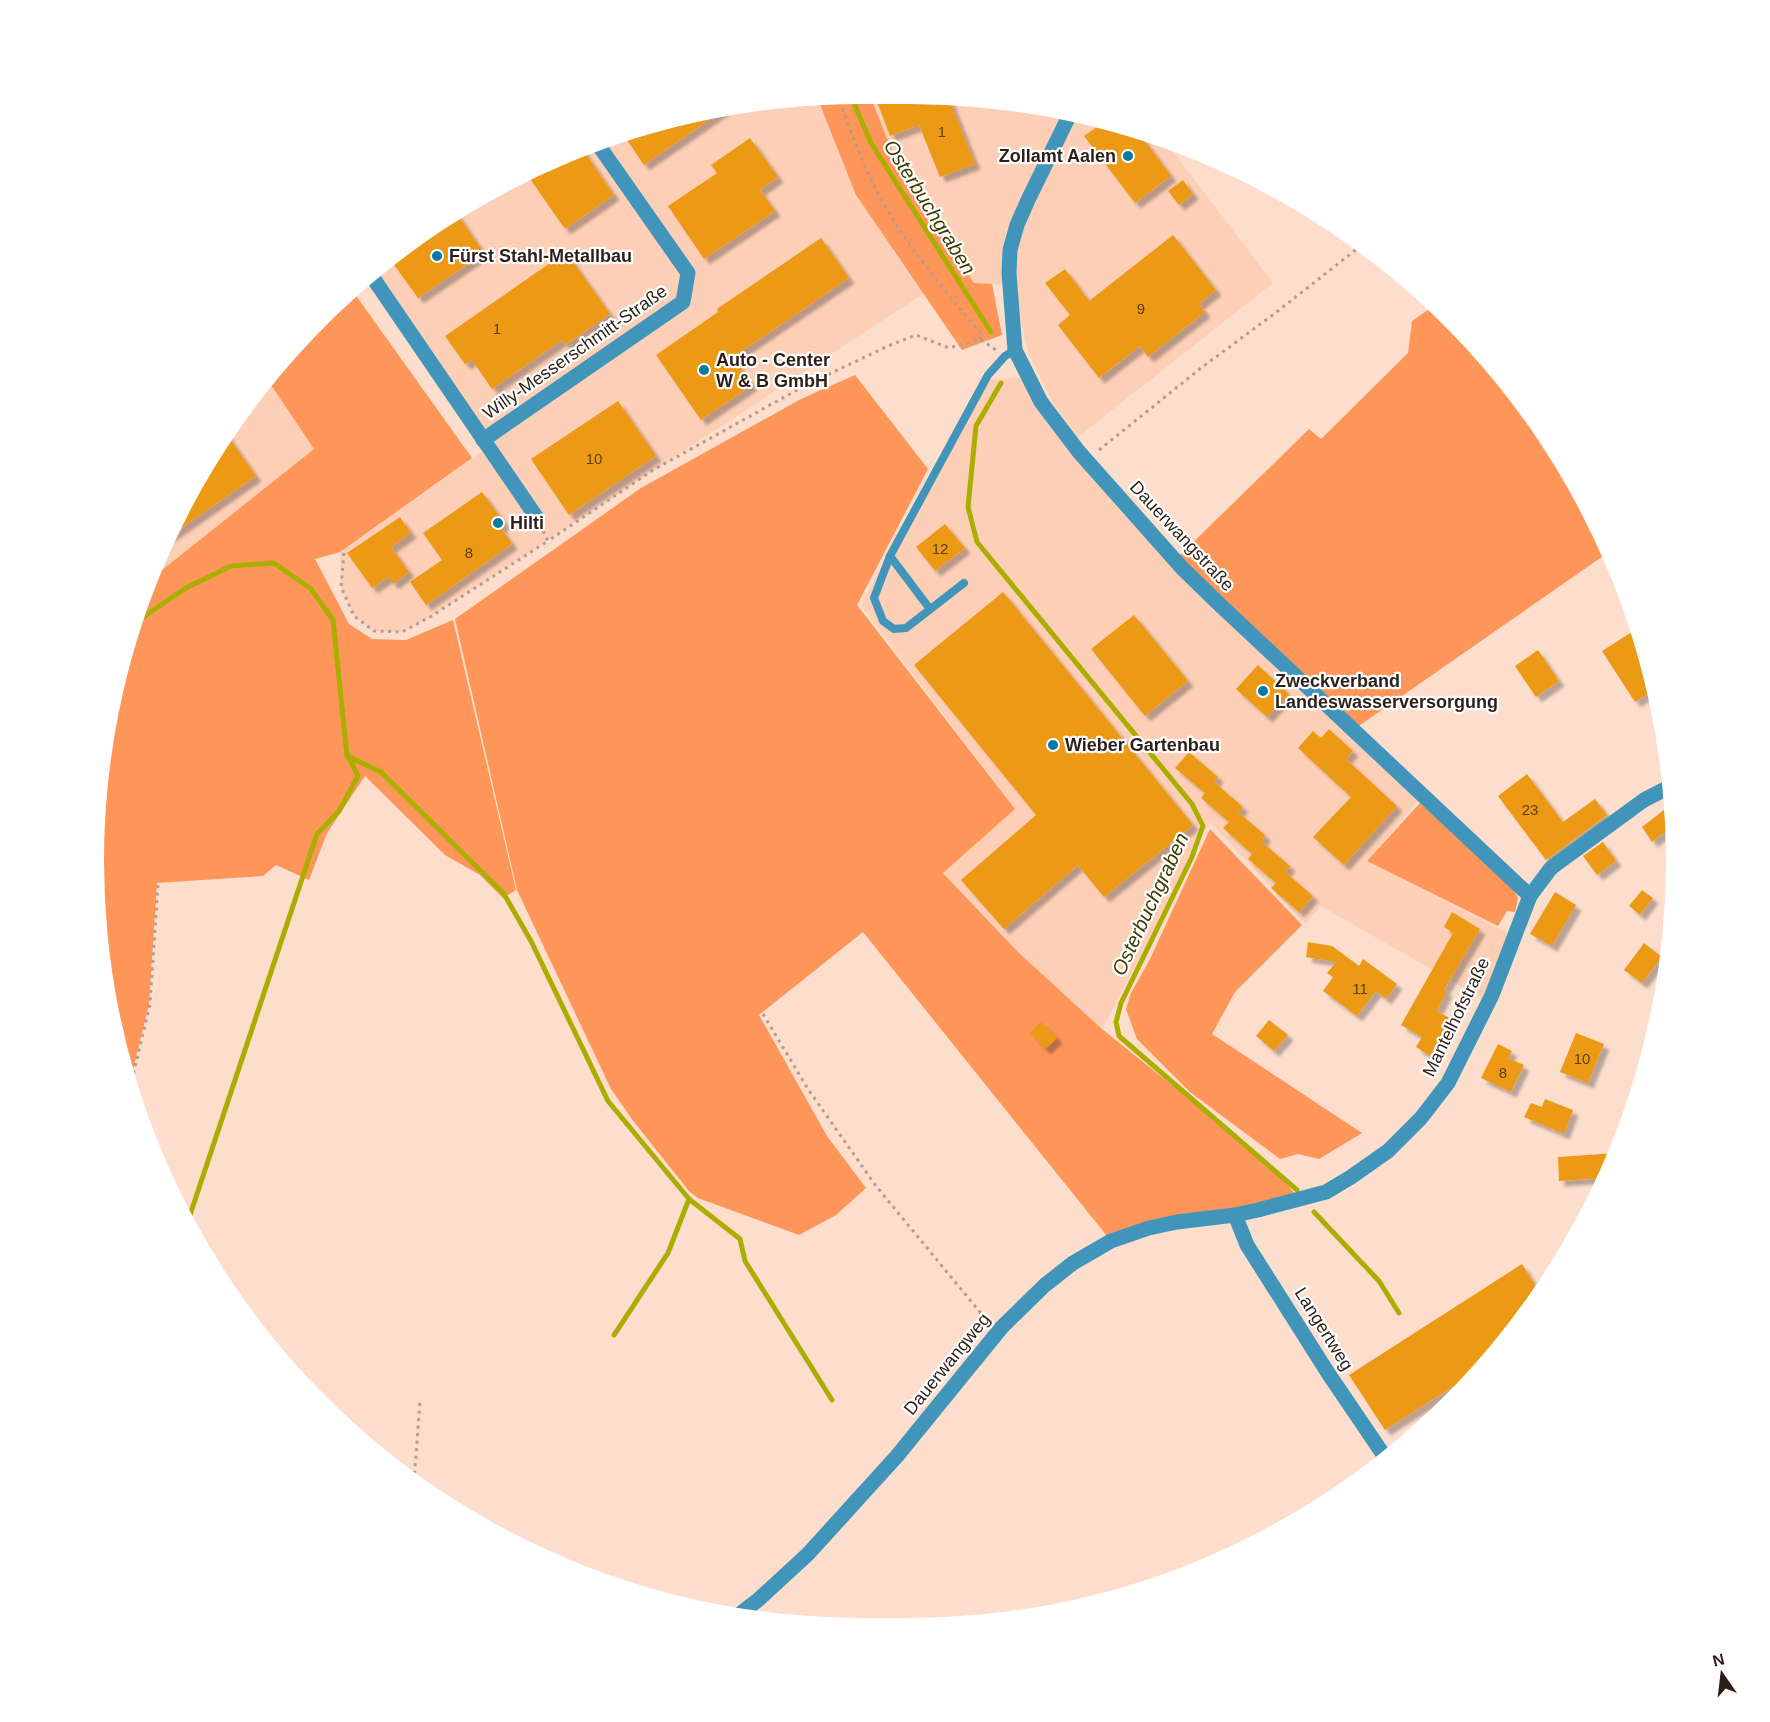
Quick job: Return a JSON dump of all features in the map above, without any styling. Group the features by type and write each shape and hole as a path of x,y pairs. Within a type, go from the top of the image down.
{"street":[{"name":"Dauerwangstraße","path":"1067,120 1017,225 1010,250 1010,353 1041,402 1086,461 1182,568 1530,896"},
{"name":"Willy-Messerschmitt-Straße","path":"483,440 683,302 687,273 602,150"},
{"name":"Willy-Messerschmitt-Straße","path":"375,281 537,518"},
{"name":"Mantelhofstraße","path":"1235,1215 1326,1192 1381,1156 1422,1118 1448,1083 1492,995 1530,896 1551,868 1644,800 1663,790"},
{"name":"Dauerwangweg","path":"746,1609 808,1554 897,1456 1002,1327 1044,1285 1073,1263 1112,1241 1149,1228 1177,1222 1235,1215"},
{"name":"Langertweg","path":"1235,1215 1247,1245 1381,1453"}],"lane":[{"path":"964,583 906,628 894,629 883,621 874,598 890,556 988,375 1010,353"},
{"path":"890,556 930,609"}],"path":[{"path":"841,104 863,162 891,216 926,267 982,335 980,339"},
{"path":"1086,461 1201,368 1356,250"},
{"path":"344,553 341,587 354,616 374,630 402,632 430,617 548,541 653,470 806,386 888,346 916,335 949,348 980,339 1010,353"},
{"path":"537,518 548,541"},
{"path":"134,1072 150,1004 158,884"},
{"path":"763,1014 808,1089 876,1186 984,1317 1002,1327"},
{"path":"415,1473 420,1401"}],"shaded area":[{"path":"873,104 959,105 1008,110 1105,129 1173,152 1273,283 1078,437 1051,399 1028,352 1013,285 974,283 904,181"},
{"path":"873,104 904,181 974,283 992,284 1002,335 962,350 856,195 820,105"},
{"path":"820,105 861,202 923,294 430,617 402,632 374,631 354,616 341,587 340,552 493,444 381,276 440,231 482,205 571,161 665,129 713,118 762,110"},
{"path":"356,296 472,458 340,552 315,559 349,624 372,639 406,640 453,620 516,890 503,898 480,875 445,855 365,776 327,833 309,880 276,865 263,876 157,883 149,1004 133,1070 118,1009 110,960 105,911 104,861 105,811 110,762 129,665 161,571 314,449 272,386 325,325"},
{"path":"1428,310 1479,362 1510,400 1539,440 1565,482 1602,557 1353,730 1175,560 1309,429 1321,439 1408,353 1412,321"},
{"path":"855,375 928,469 857,605 1015,809 943,873 1018,952 1102,1029 1270,1164 1300,1200 1111,1241 863,932 759,1015 827,1136 866,1188 836,1215 799,1235 698,1198 689,1191 611,1089 517,890 455,619 641,488 801,399"},
{"path":"1021,378 1080,464 1125,516 1198,591 1418,801 1367,861 1512,935 1485,1000 1321,906 1305,924 1210,822 1192,852 1102,1029 1018,952 943,872 1015,809 861,605 981,379"},
{"path":"272,386 315,448 161,571 205,482 231,440"},
{"path":"1420,803 1511,884 1518,898 1515,912 1507,911 1498,926 1367,861"},
{"path":"1210,829 1302,925 1235,992 1212,1034 1362,1133 1319,1159 1298,1154 1280,1159 1190,1092 1137,1039 1126,1009 1131,993 1150,959"}],"building":[{"path":"878,104 951,105 975,164 940,177 919,125 890,136"},
{"path":"711,118 644,165 628,141"},
{"name":"Zollamt Aalen","path":"1097,127 1146,142 1171,176 1135,203 1084,136"},
{"path":"750,138 778,177 760,190 775,211 704,259 668,206 717,173 711,165"},
{"path":"587,155 614,195 565,229 531,180"},
{"path":"1183,180 1193,194 1179,205 1168,191"},
{"name":"Fürst Stahl-Metallbau","path":"460,219 484,253 418,298 394,265"},
{"path":"1173,235 1216,290 1199,304 1205,312 1148,357 1140,346 1099,378 1058,325 1070,315 1045,283 1065,269 1089,301"},
{"path":"821,238 849,278 733,357 752,385 701,420 656,355 718,312 717,309"},
{"path":"566,252 610,314 565,345 562,340 492,389 472,360 465,364 445,336"},
{"path":"618,401 656,456 569,515 531,459"},
{"path":"231,440 256,476 181,528 205,482"},
{"path":"482,492 505,524 500,527 512,544 426,605 410,582 442,560 423,533"},
{"path":"400,517 411,533 391,547 409,572 393,584 388,577 372,588 347,553"},
{"path":"945,524 965,548 935,571 916,547"},
{"name":"Wieber Gartenbau","path":"1003,592 1193,825 1104,897 1078,865 1004,929 961,880 1036,815 914,665"},
{"path":"1134,615 1188,681 1145,716 1091,649"},
{"path":"1631,633 1648,694 1635,702 1602,651"},
{"path":"1538,650 1559,681 1536,697 1515,666"},
{"name":"Zweckverband Landeswasserversorgung","path":"1258,665 1289,694 1267,717 1236,689"},
{"path":"1329,729 1353,751 1346,759 1397,806 1344,865 1313,837 1351,797 1298,748 1313,731 1321,738"},
{"path":"1189,752 1218,777 1214,782 1243,807 1238,812 1265,835 1262,842 1290,866 1285,872 1313,896 1299,912 1271,888 1276,883 1248,859 1252,854 1223,828 1229,822 1201,798 1205,793 1175,768"},
{"path":"1527,774 1563,822 1595,799 1607,815 1546,860 1498,796"},
{"path":"1665,811 1665,832 1652,842 1642,827"},
{"path":"1603,842 1616,861 1597,875 1583,856"},
{"path":"1642,890 1653,898 1640,915 1629,906"},
{"path":"1555,892 1576,905 1552,946 1530,934"},
{"path":"1452,912 1480,929 1444,990 1447,991 1437,1011 1451,1019 1430,1056 1416,1047 1422,1037 1401,1025 1453,933 1444,927"},
{"path":"1308,942 1332,946 1359,966 1363,959 1397,984 1386,999 1376,991 1357,1016 1323,991 1333,977 1327,973 1336,962 1306,957"},
{"path":"1644,943 1660,956 1642,983 1624,970"},
{"path":"1269,1020 1288,1035 1274,1051 1256,1036"},
{"path":"1041,1022 1057,1038 1045,1049 1030,1033"},
{"path":"1576,1033 1604,1044 1588,1083 1560,1072"},
{"path":"1498,1044 1512,1051 1508,1058 1524,1065 1511,1092 1481,1078"},
{"path":"1545,1099 1573,1110 1564,1134 1524,1117 1531,1103 1542,1107"},
{"path":"1608,1154 1596,1179 1559,1181 1558,1157"},
{"path":"1522,1264 1536,1286 1510,1322 1457,1384 1385,1430 1349,1375"}],"waterway":[{"name":"Osterbuchgraben","path":"854,104 871,143 991,332"},
{"name":"Osterbuchgraben","path":"1001,383 976,426 968,507 977,542 1192,804 1203,826 1192,857 1121,1003 1116,1022 1119,1036 1297,1190"},
{"path":"145,616 186,588 231,566 274,563 311,589 333,620 347,756 381,772 504,894 531,941 608,1101 689,1199 740,1239 745,1261 832,1400"},
{"path":"191,1213 317,834 339,811 358,776 348,756"},
{"path":"614,1335 668,1253 689,1199"},
{"name":"Osterbuchgraben","path":"1314,1212 1379,1281 1399,1313"}],"place":[{"name":"Zollamt Aalen","path":"1128,156"},
{"name":"Fürst Stahl-Metallbau","path":"437,256"},
{"name":"Auto - Center W & B GmbH","path":"704,370"},
{"name":"Hilti","path":"498,523"},
{"name":"Zweckverband Landeswasserversorgung","path":"1263,691"},
{"name":"Wieber Gartenbau","path":"1053,745"}]}
